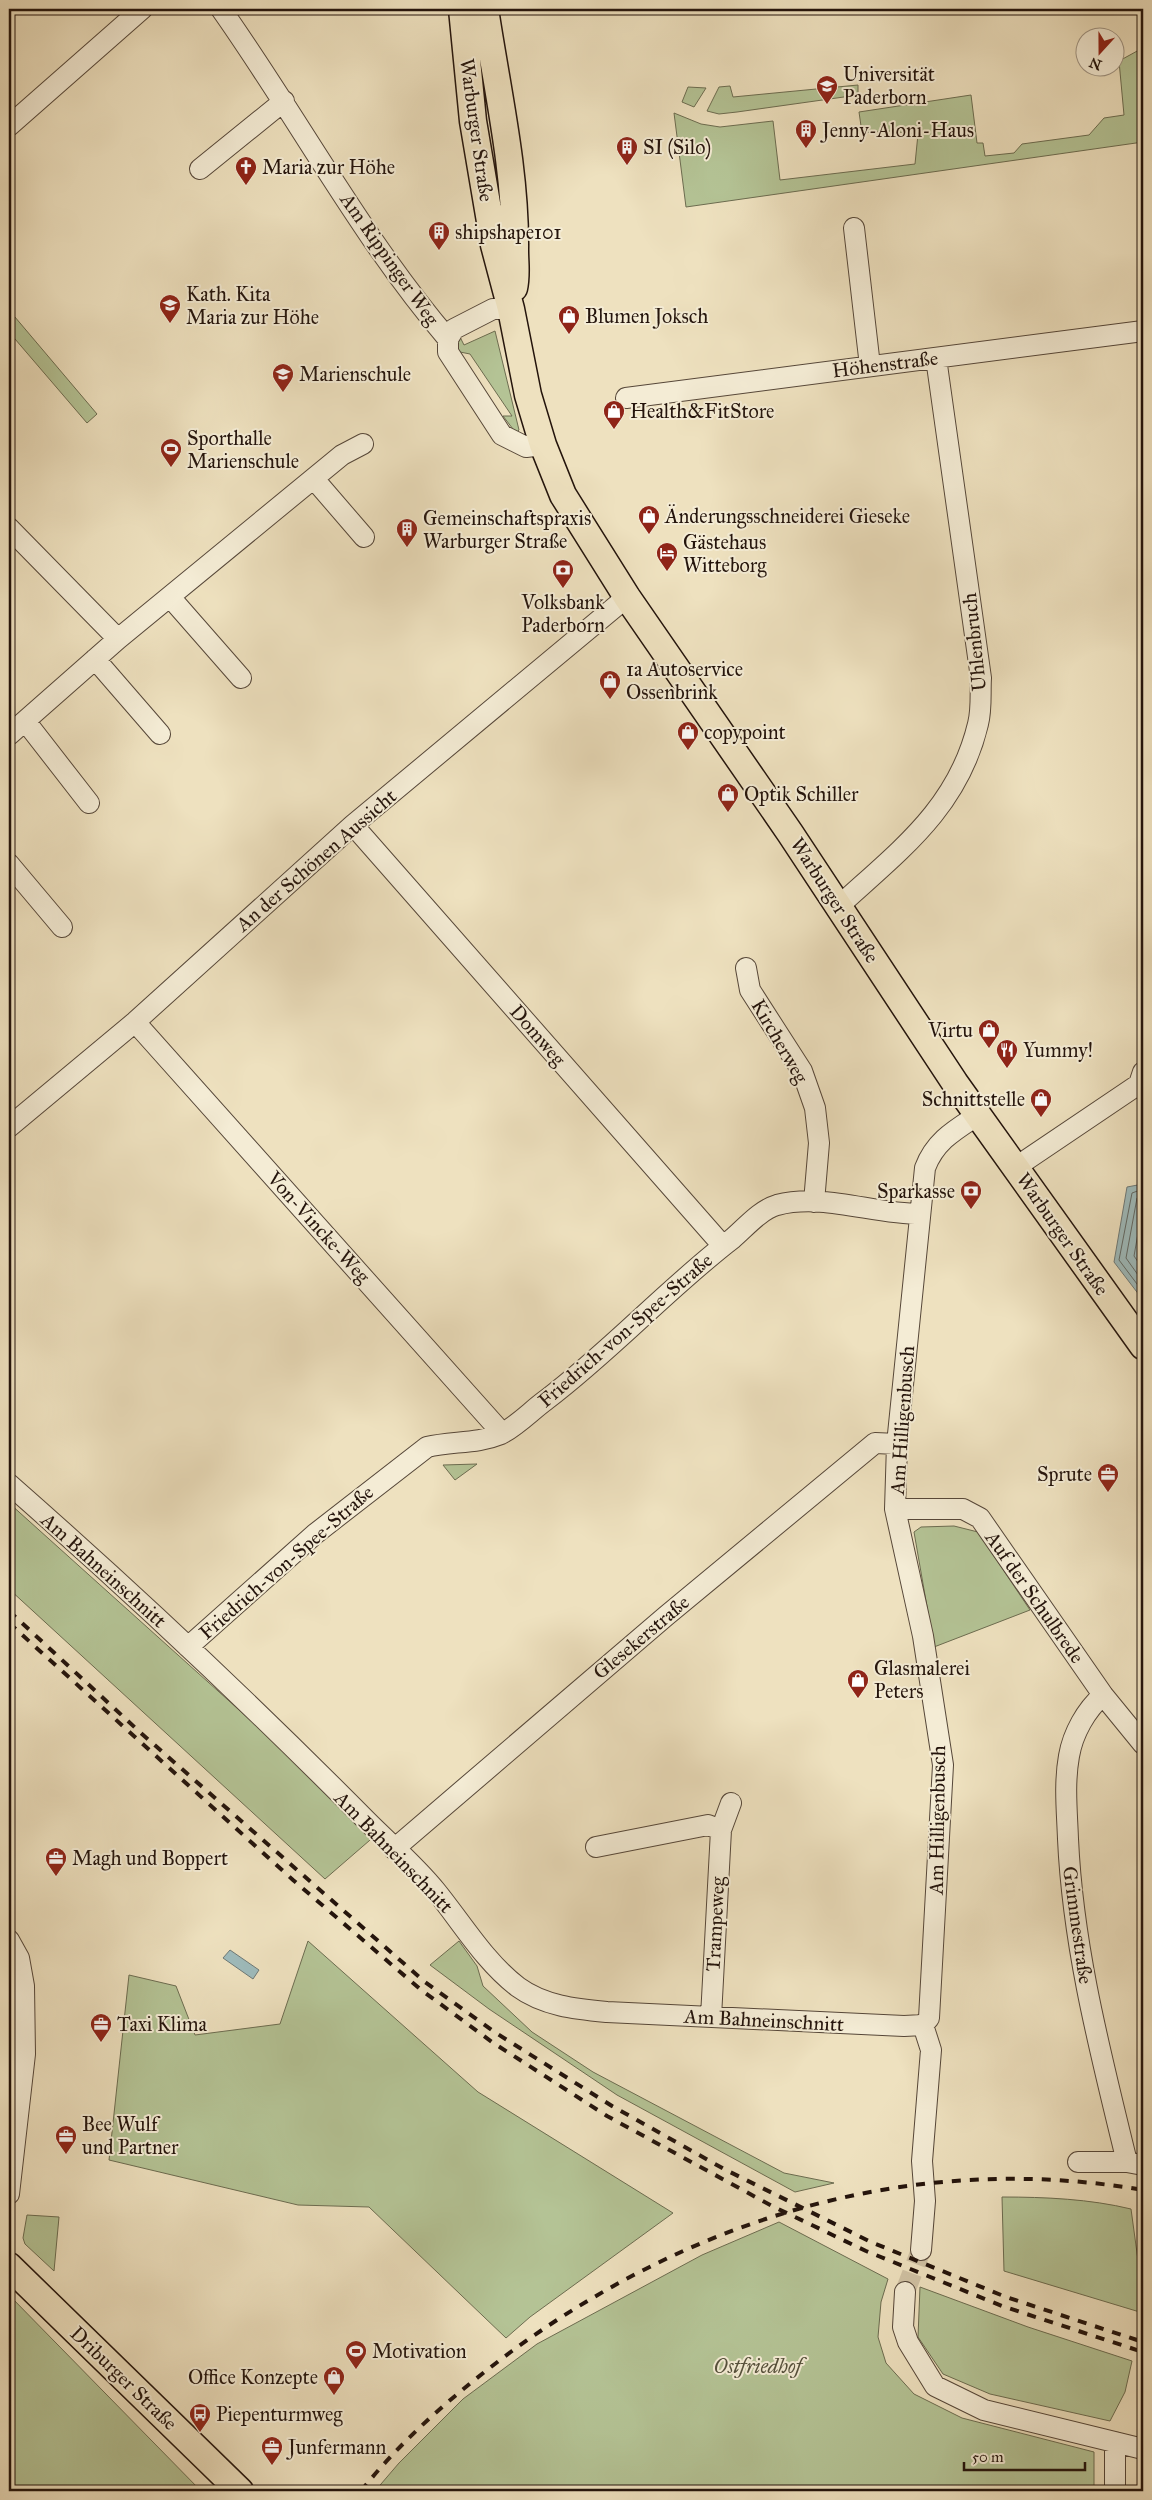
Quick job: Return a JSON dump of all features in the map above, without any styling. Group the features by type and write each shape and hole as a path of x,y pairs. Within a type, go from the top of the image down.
{"main road":[{"name":"Warburger Straße","path":"462,9 473,121 494,244 511,309 528,395 543,445 567,503 627,597 839,906 978,1115 1143,1346"},
{"name":"Warburger Straße","path":"486,9 503,117 515,222 516,276 511,309"},
{"name":"Driburger Straße","path":"9,2266 240,2491"}],"street":[{"path":"9,126 142,9"},
{"name":"Am Rippinger Weg","path":"221,9 284,101 367,232 414,299 448,339"},
{"path":"200,168 284,101"},
{"path":"854,228 870,366"},
{"path":"511,309 493,309 454,329 448,339 448,352 502,435 526,447 543,445"},
{"name":"Höhenstraße","path":"626,398 1143,331"},
{"name":"Uhlenbruch","path":"839,906 920,831 947,799 963,769 979,722 981,678 936,358"},
{"path":"9,735 118,639 342,455 363,444"},
{"path":"314,479 364,537"},
{"path":"9,528 118,639"},
{"path":"170,597 241,678"},
{"name":"An der Schönen Aussicht","path":"9,1127 135,1022 353,825 627,597"},
{"path":"96,659 160,734"},
{"path":"26,722 89,803"},
{"name":"Domweg","path":"353,825 722,1246"},
{"path":"9,864 62,927"},
{"name":"Kircherweg","path":"746,968 750,990 802,1072 815,1108 819,1143 814,1202"},
{"name":"Von-Vincke-Weg","path":"135,1022 502,1433"},
{"path":"1016,1167 1139,1084 1143,1072"},
{"name":"Am Hilligenbusch","path":"923,2024 929,2018 942,1765 924,1636 896,1509 897,1444 925,1168 931,1152 953,1132 978,1115"},
{"name":"Friedrich-von-Spee-Straße","path":"188,1647 315,1534 427,1447 472,1443 502,1433 579,1375 758,1216 776,1206 814,1202 920,1214"},
{"name":"Glesekerstraße","path":"394,1849 666,1616 875,1443 897,1444"},
{"name":"Am Bahneinschnitt","path":"9,1484 188,1647 435,1890 500,1970 518,1987 535,1998 573,2009 711,2018 904,2026 923,2024"},
{"name":"Auf der Schulbrede","path":"896,1509 963,1509 980,1518 1103,1695 1143,1744"},
{"name":"Grimmestraße","path":"1103,1695 1089,1707 1069,1754 1066,1787 1069,1857 1076,1929 1090,2012 1135,2164"},
{"name":"Trampeweg","path":"711,2018 721,1830 732,1803"},
{"path":"596,1847 708,1825 721,1830"},
{"path":"9,1940 19,1958 24,1986 26,2054 9,2194"},
{"path":"921,2250 925,2201 922,2161 931,2050 923,2024"},
{"path":"1078,2162 1135,2164"},
{"path":"905,2292 903,2326 908,2342 935,2386 984,2410 1143,2449"},
{"path":"1115,2491 1116,2442"}],"green space":[{"path":"1139,50 1143,50 1143,142 686,207 674,113 701,124 720,127 773,121 780,180 915,164 918,134 888,131 862,133 859,112 971,95 977,143 983,143 985,156 1014,153 1022,144 1089,135 1104,118 1124,115 1121,78 1124,78 1124,58"},
{"path":"858,85 858,95 719,114 707,111 719,87 730,86 733,97"},
{"path":"688,87 706,88 694,107 682,102"},
{"path":"9,310 97,414 87,423 9,332"},
{"path":"495,331 519,430 516,433 503,416 512,416 470,354 455,351 459,335 464,345"},
{"path":"477,1464 455,1480 443,1465"},
{"path":"9,1503 377,1834 325,1879 9,1589"},
{"path":"954,1526 978,1532 1030,1610 934,1647 914,1532 921,1527"},
{"path":"308,1941 478,2092 673,2213 530,2317 506,2338 369,2207 298,2205 109,2160 129,1975 176,1986 195,2035 280,2024"},
{"path":"459,1941 477,1966 483,1986 532,2032 593,2072 784,2173 834,2183 795,2192 617,2095 489,2009 430,1965"},
{"path":"1002,2197 1067,2199 1131,2209 1143,2297 1143,2313 1004,2271"},
{"path":"27,2215 59,2217 54,2271 25,2244 23,2238"},
{"name":"Ostfriedhof","path":"779,2222 888,2279 881,2302 878,2337 886,2363 914,2394 962,2418 1094,2452 1094,2491 375,2491 399,2463 463,2399 537,2344 702,2255"},
{"path":"920,2287 1028,2327 1132,2361 1125,2392 1110,2421 990,2394 943,2374 918,2337"},
{"path":"9,2295 201,2491 9,2491"}],"water":[{"path":"1143,1184 1143,1300 1114,1262 1127,1187"},
{"path":"230,1950 259,1970 253,1979 223,1958"}],"tunnel":[{"path":"905,2292 921,2250"}],"railway":[{"path":"9,1611 142,1734 425,1982 496,2033 612,2106 724,2169 871,2242 1006,2297 1143,2342"},
{"path":"9,1623 293,1880 420,1989 492,2042 607,2116 772,2206 866,2251 1002,2306 1143,2352"},
{"path":"361,2491 395,2452 432,2416 512,2351 583,2304 657,2263 733,2230 812,2205 892,2188 975,2180 1058,2180 1143,2190"}],"place":[{"name":"Universität Paderborn","path":"827,105"},
{"name":"Jenny-Aloni-Haus","path":"806,149"},
{"name":"SI (Silo)","path":"627,166"},
{"name":"Maria zur Höhe","path":"246,186"},
{"name":"shipshape101","path":"439,251"},
{"name":"Kath. Kita Maria zur Höhe","path":"170,324"},
{"name":"Blumen Joksch","path":"569,335"},
{"name":"Marienschule","path":"283,393"},
{"name":"Health&FitStore","path":"614,430"},
{"name":"Sporthalle Marienschule","path":"171,468"},
{"name":"Änderungsschneiderei Gieseke","path":"649,535"},
{"name":"Gemeinschaftspraxis Warburger Straße","path":"407,548"},
{"name":"Gästehaus Witteborg","path":"667,572"},
{"name":"Volksbank Paderborn","path":"563,589"},
{"name":"1a Autoservice Ossenbrink","path":"610,700"},
{"name":"copypoint","path":"688,751"},
{"name":"Optik Schiller","path":"728,813"},
{"name":"Virtu","path":"989,1049"},
{"name":"Yummy!","path":"1007,1069"},
{"name":"Schnittstelle","path":"1041,1118"},
{"name":"Sparkasse","path":"971,1210"},
{"name":"Sprute","path":"1108,1493"},
{"name":"Glasmalerei Peters","path":"858,1699"},
{"name":"Magh und Boppert","path":"56,1877"},
{"name":"Taxi Klima","path":"101,2043"},
{"name":"Bee Wulf und Partner","path":"66,2155"},
{"name":"Motivation","path":"356,2370"},
{"name":"Office Konzepte","path":"334,2396"},
{"name":"Piepenturmweg","path":"200,2433"},
{"name":"Junfermann","path":"272,2466"}]}
